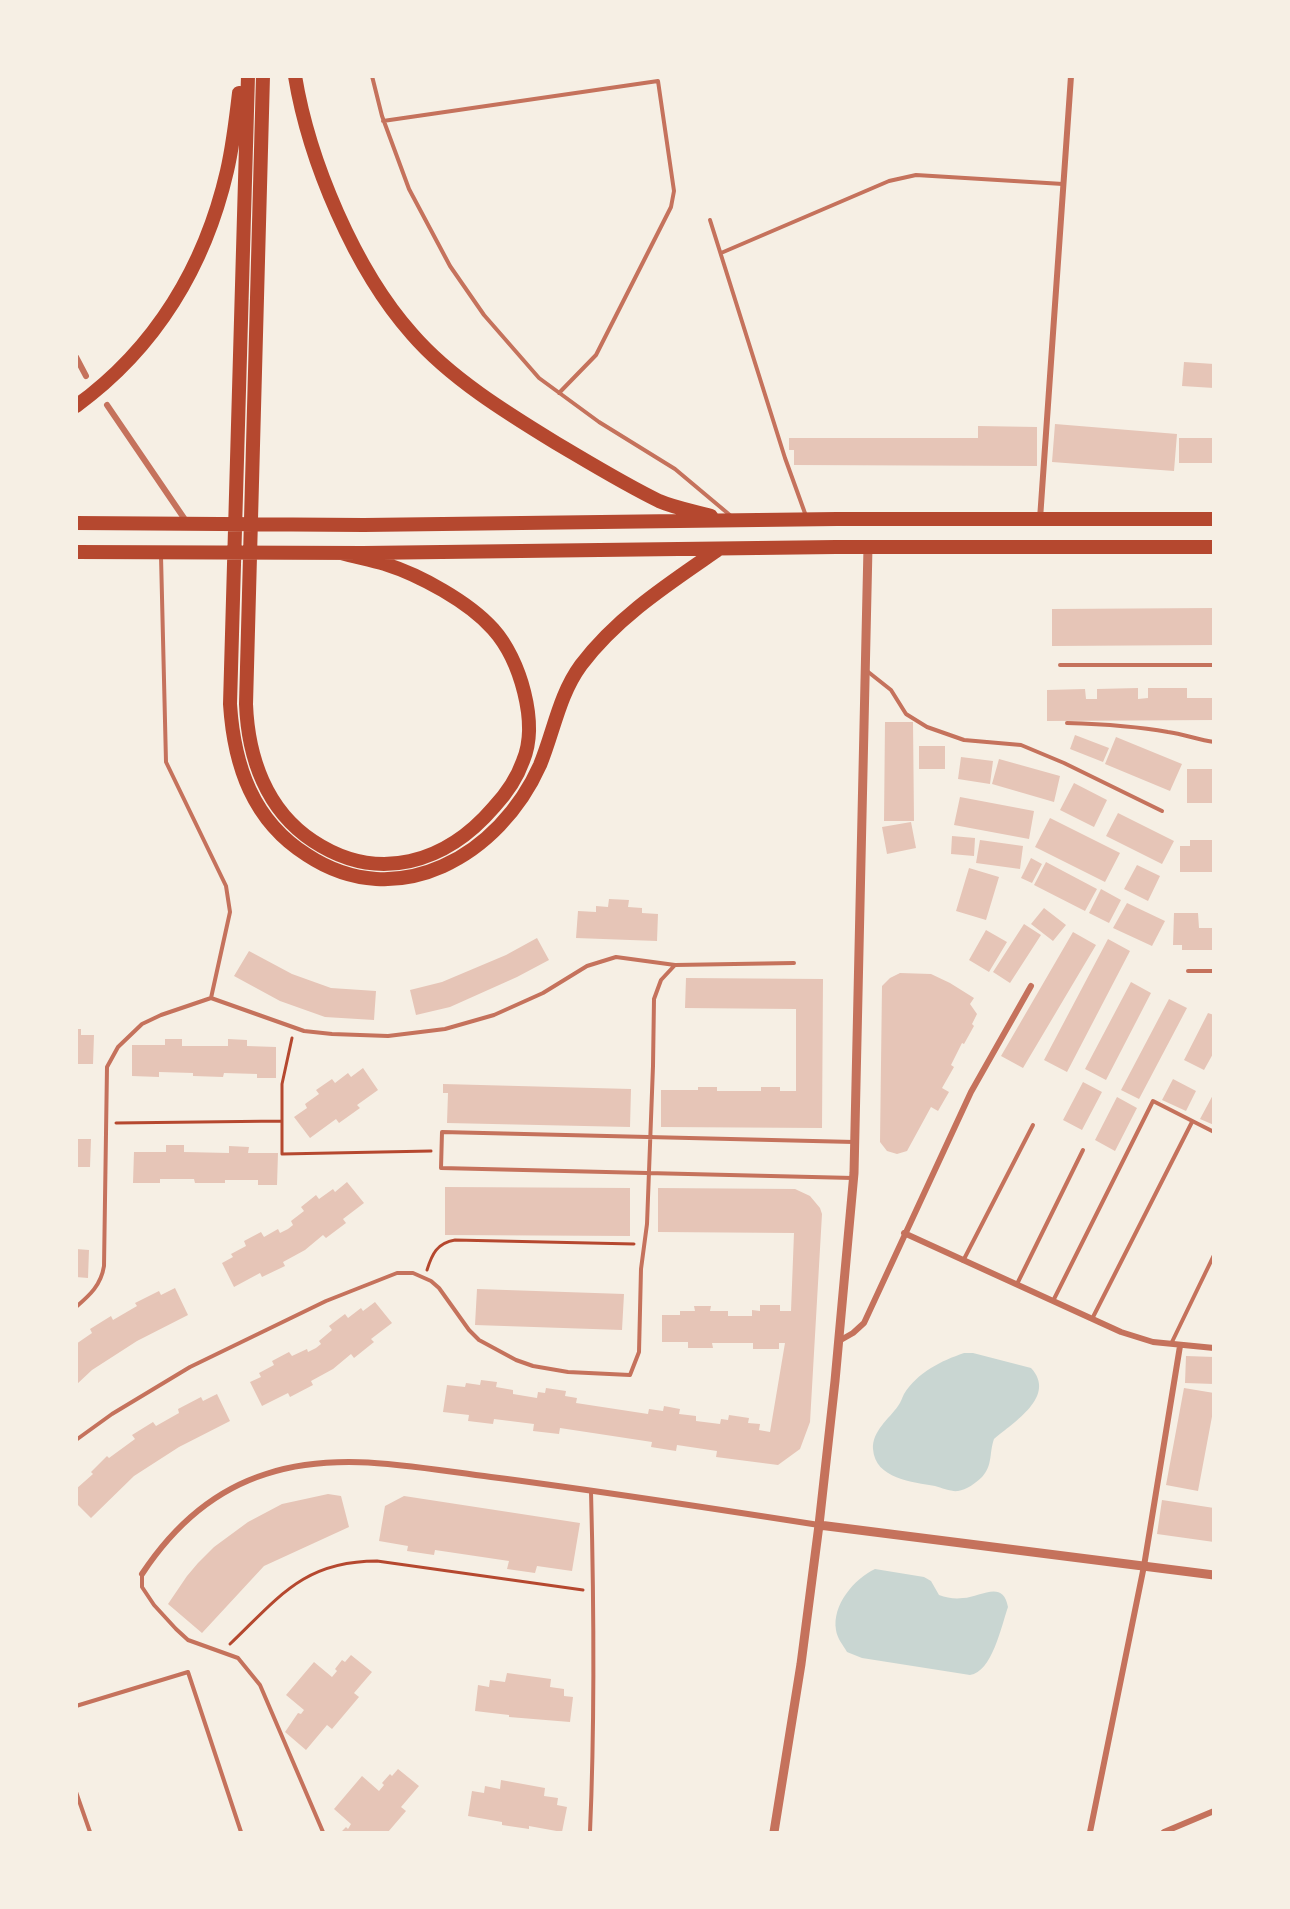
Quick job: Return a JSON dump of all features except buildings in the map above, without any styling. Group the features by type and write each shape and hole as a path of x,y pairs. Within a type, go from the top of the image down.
{"highway":[{"path":"76,406 126,362 162,322 196,262 209,230 227,171 242,76"},
{"path":"248,76 231,725 240,766 258,806 270,825 282,837 310,857 344,872 383,879 421,875 453,863 487,837 511,812 540,765 569,684 592,651 647,600 719,549"},
{"path":"263,76 246,677 247,723 255,761 262,780 282,815 305,836 331,851 366,862 392,863 417,860 433,855 458,842 485,819 512,784 524,760 527,740 526,701 522,683 506,646 483,619 424,581 386,564 341,553"},
{"path":"295,76 309,137 333,202 369,273 411,334 470,386 499,408 574,453 661,502 732,521"},
{"path":"76,523 363,525 807,519 1214,519"},
{"path":"76,552 341,553 868,547 1214,547"}],"street":[{"path":"1040,519 1071,76"},
{"path":"76,357 86,376"},
{"path":"107,405 188,524"},
{"path":"774,1833 801,1664 819,1525 839,1341 853,1178 868,547"},
{"path":"839,1341 853,1334 864,1323 971,1092 1031,986"},
{"path":"904,1233 1121,1332 1153,1342 1214,1348"},
{"path":"1090,1833 1144,1566 1180,1346"},
{"path":"142,1574 170,1536 205,1504 245,1481 289,1468 336,1462 386,1464 591,1490 819,1525 1214,1575"},
{"path":"1164,1833 1214,1811"}],"lane":[{"path":"372,76 384,121 410,189 466,291 484,315 539,378 608,428 675,469 732,521"},
{"path":"384,121 658,81 674,191 671,207 596,355 559,393"},
{"path":"721,253 903,177 916,175 1064,184"},
{"path":"710,220 785,458 807,519"},
{"path":"161,552 166,762 226,886 229,899 230,912 212,998"},
{"path":"1060,665 1214,665"},
{"path":"866,670 891,690 906,714 927,727 964,740 1021,745 1064,763 1162,811"},
{"path":"1067,723 1117,725 1171,732 1214,742"},
{"path":"76,1307 95,1290 103,1275 107,1067 125,1038 142,1024 161,1015 212,998 294,1028 360,1036 398,1035 445,1029 517,1005 598,962 616,957 675,965 794,963"},
{"path":"76,1440 141,1395 190,1367 326,1302 397,1273 413,1273 439,1288 469,1330 479,1340 516,1360 550,1370 630,1375 639,1352 641,1269 645,1244 649,1173 654,999 661,980 675,965"},
{"path":"1188,971 1214,970"},
{"path":"1053,1301 1153,1101 1214,1132"},
{"path":"1092,1319 1192,1122"},
{"path":"963,1260 1032,1125"},
{"path":"853,1178 441,1168 442,1132 855,1142"},
{"path":"1017,1285 1083,1150"},
{"path":"1171,1345 1214,1255"},
{"path":"590,1833 594,1738 591,1490"},
{"path":"142,1574 142,1587 154,1605 176,1629 188,1640 238,1658 260,1685 323,1833"},
{"path":"76,1706 188,1672 241,1833"},
{"path":"76,1792 90,1833"}],"path":[{"path":"294,1028 282,1084 282,1154 442,1151"},
{"path":"106,1124 282,1121"},
{"path":"425,1278 434,1252 439,1246 449,1241 645,1244"},
{"path":"222,1652 291,1585 315,1572 344,1563 377,1561 594,1591"}],"shaded area":[{"path":"964,1353 973,1353 1031,1368 1038,1378 1039,1389 1030,1408 994,1439 985,1472 968,1488 958,1491 950,1490 906,1480 888,1473 875,1459 873,1443 878,1431 916,1379 939,1364"},
{"path":"875,1569 924,1577 931,1581 939,1595 948,1598 970,1597 990,1592 1001,1594 1008,1607 995,1647 984,1666 978,1672 970,1675 862,1658 847,1652 837,1633 837,1611 852,1586"}]}
